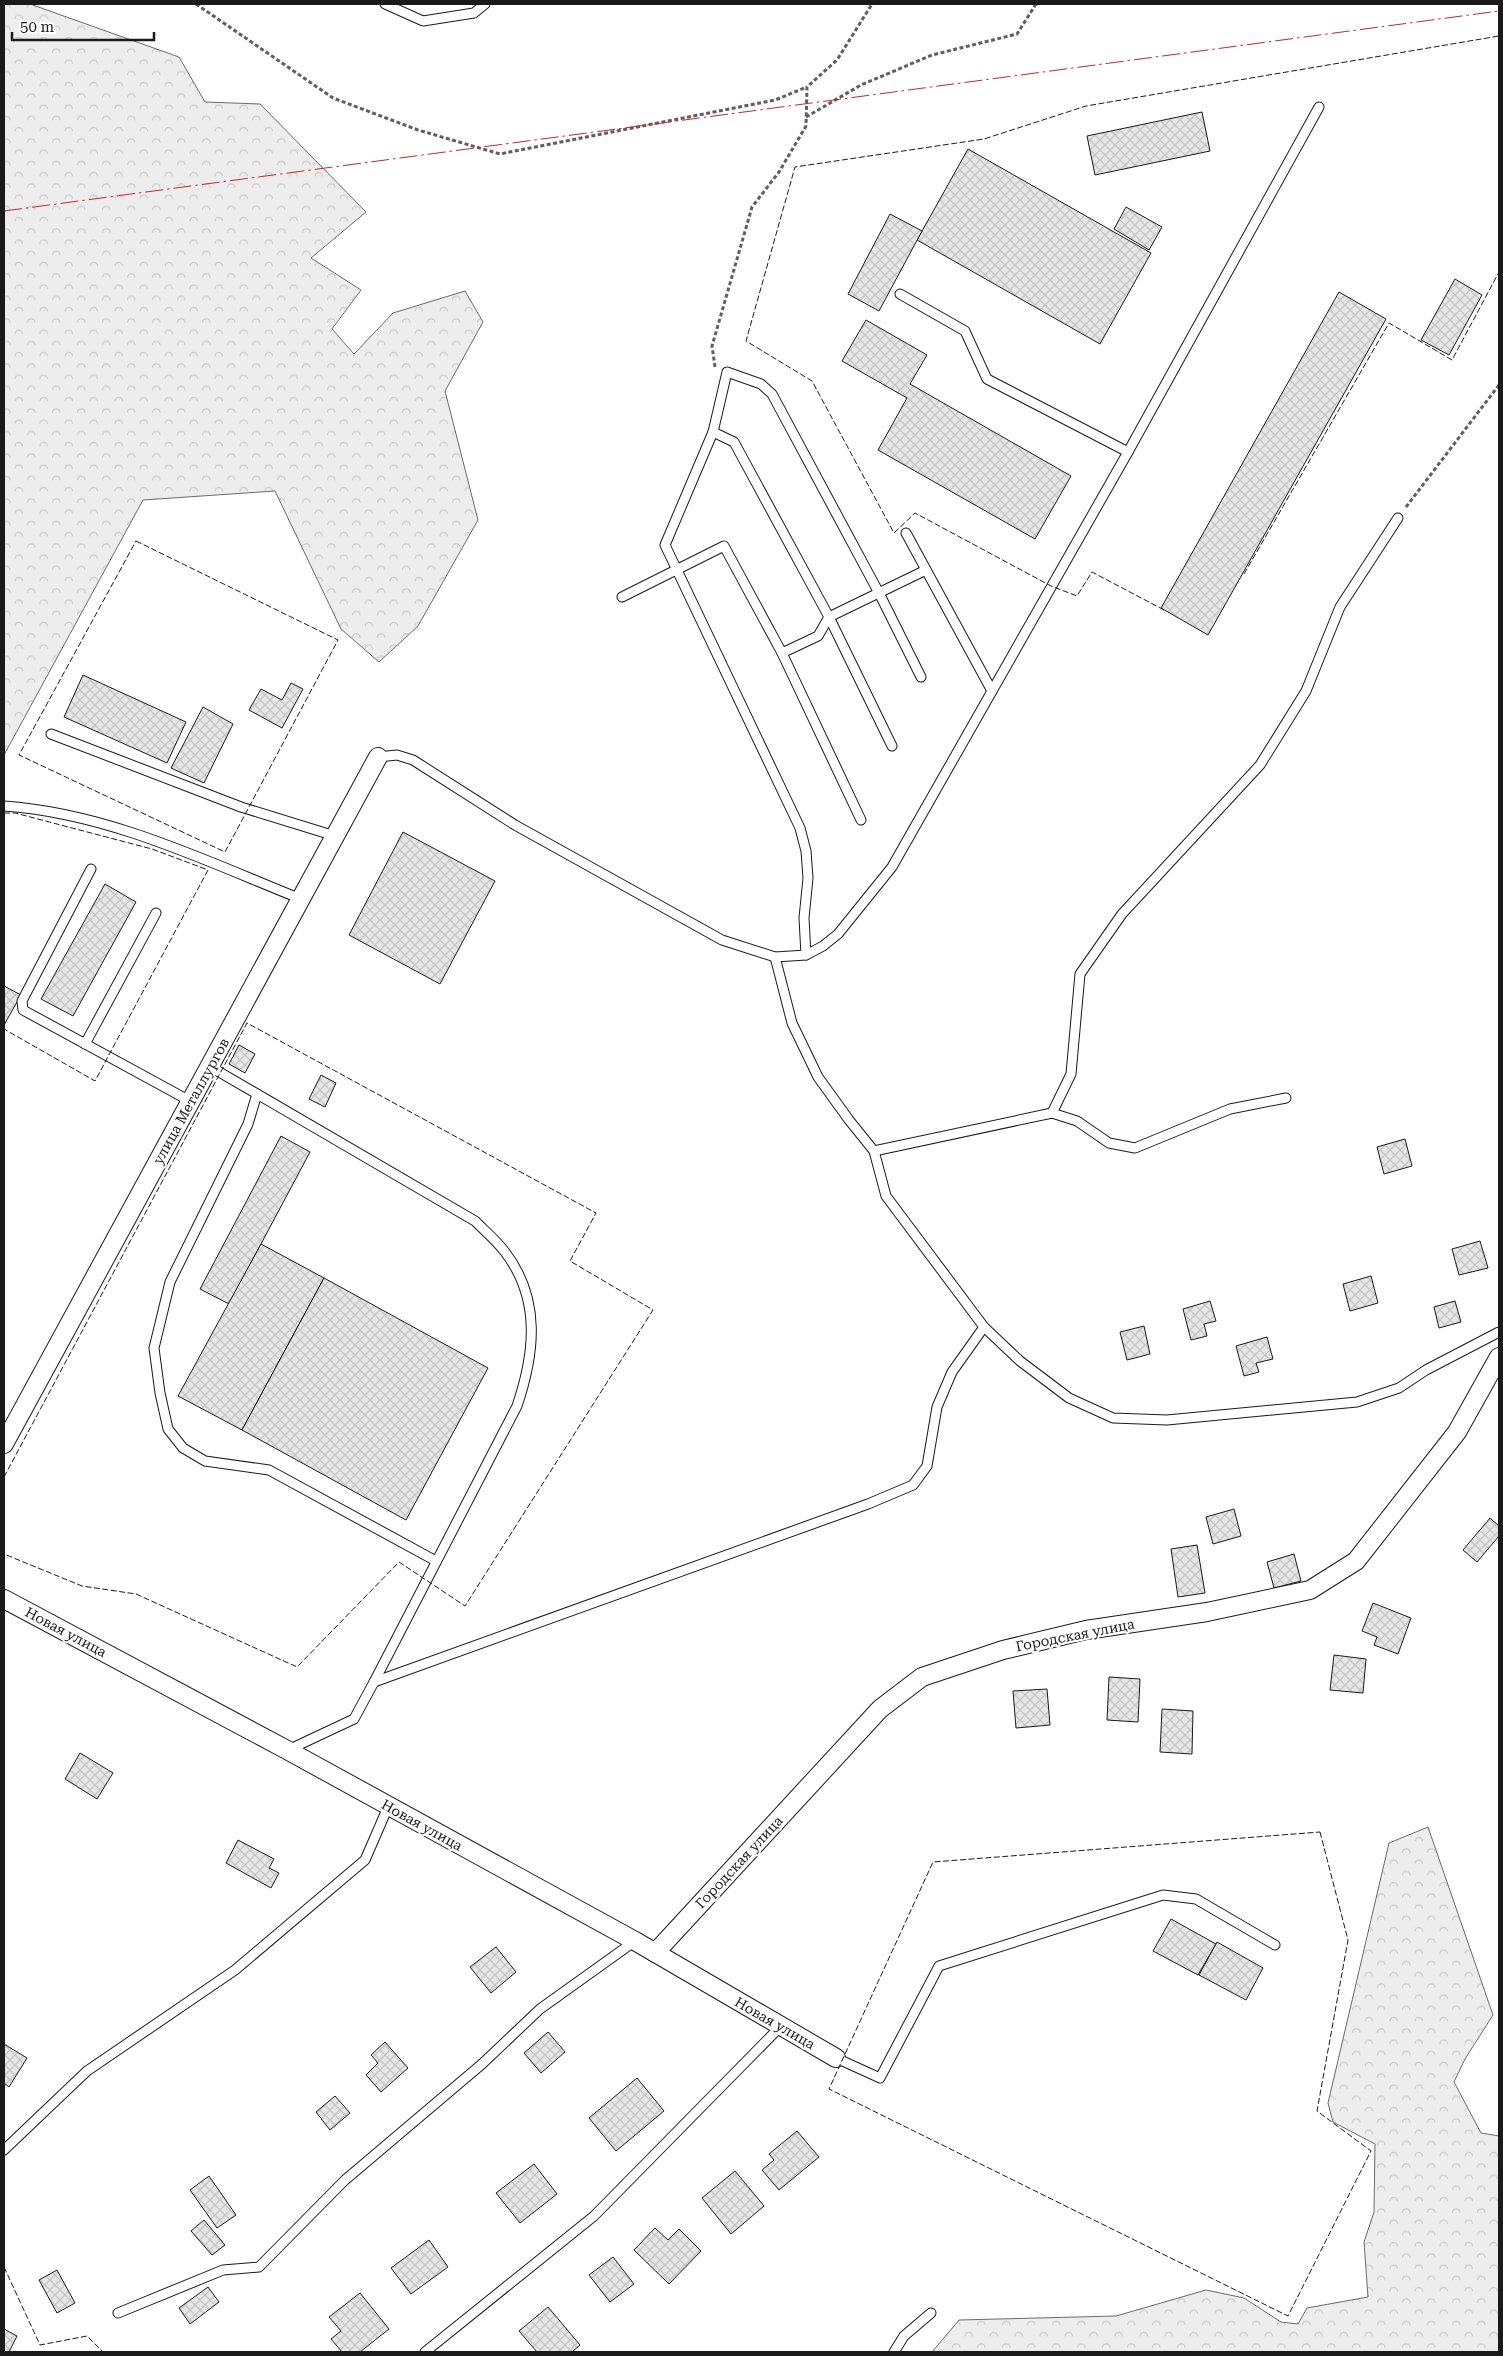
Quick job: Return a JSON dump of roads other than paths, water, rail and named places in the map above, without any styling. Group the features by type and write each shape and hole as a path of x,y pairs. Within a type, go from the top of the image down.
{"street":[{"name":"улица Металлургов","path":"4,1444 378,757"},
{"name":"Городская улица","path":"655,1953 880,1709 922,1677 1003,1650 1086,1630 1206,1612 1310,1590 1356,1561 1457,1432 1499,1357"},
{"name":"Новая улица","path":"4,1598 287,1750 635,1941 836,2058"}],"lane":[{"path":"385,4 423,21 474,13 485,4"},
{"path":"378,757 397,755 413,760 515,824 722,940 775,957 806,955 823,946 838,934 892,867 1128,452 1320,107"},
{"path":"900,294 965,331 987,379 1128,452"},
{"path":"806,955 804,918 808,878 806,851 800,828 664,546 714,432 727,372 761,384 772,394 879,593 921,677"},
{"path":"714,432 734,442 829,617 892,746"},
{"path":"1052,1113 1071,1074 1080,974 1122,914 1260,764 1306,691 1340,607 1398,518"},
{"path":"906,534 992,690"},
{"path":"622,597 724,546 782,653 860,820"},
{"path":"782,653 818,636 829,617 926,570"},
{"path":"51,734 241,807 335,836"},
{"path":"4,806 28,808 74,817 158,842 301,899"},
{"path":"91,869 22,1000 21,1006 23,1010 190,1101"},
{"path":"85,1044 156,913"},
{"path":"775,957 792,1023 818,1076 874,1151 886,1196 984,1327 1020,1361 1069,1398 1113,1418 1167,1420 1358,1402 1399,1388 1426,1370 1499,1332"},
{"path":"209,1066 476,1221 505,1252 526,1289 532,1337 529,1371 517,1406 354,1719 287,1750"},
{"path":"257,1094 248,1124 170,1282 154,1348 160,1393 168,1429 182,1448 205,1461 269,1470 436,1562"},
{"path":"874,1151 1052,1113 1077,1122 1109,1143 1136,1148 1230,1109 1286,1098"},
{"path":"374,1682 868,1504 913,1485 927,1466 937,1407 952,1372 984,1327"},
{"path":"4,2150 87,2071 235,1970 365,1860 388,1807"},
{"path":"836,2058 880,2078 939,1966 1163,1895 1196,1899 1276,1945"},
{"path":"118,2313 223,2270 259,2267 345,2180 482,2064 540,2010 635,1941"},
{"path":"425,2352 594,2216 780,2027"},
{"path":"894,2352 904,2336 930,2312"}]}
